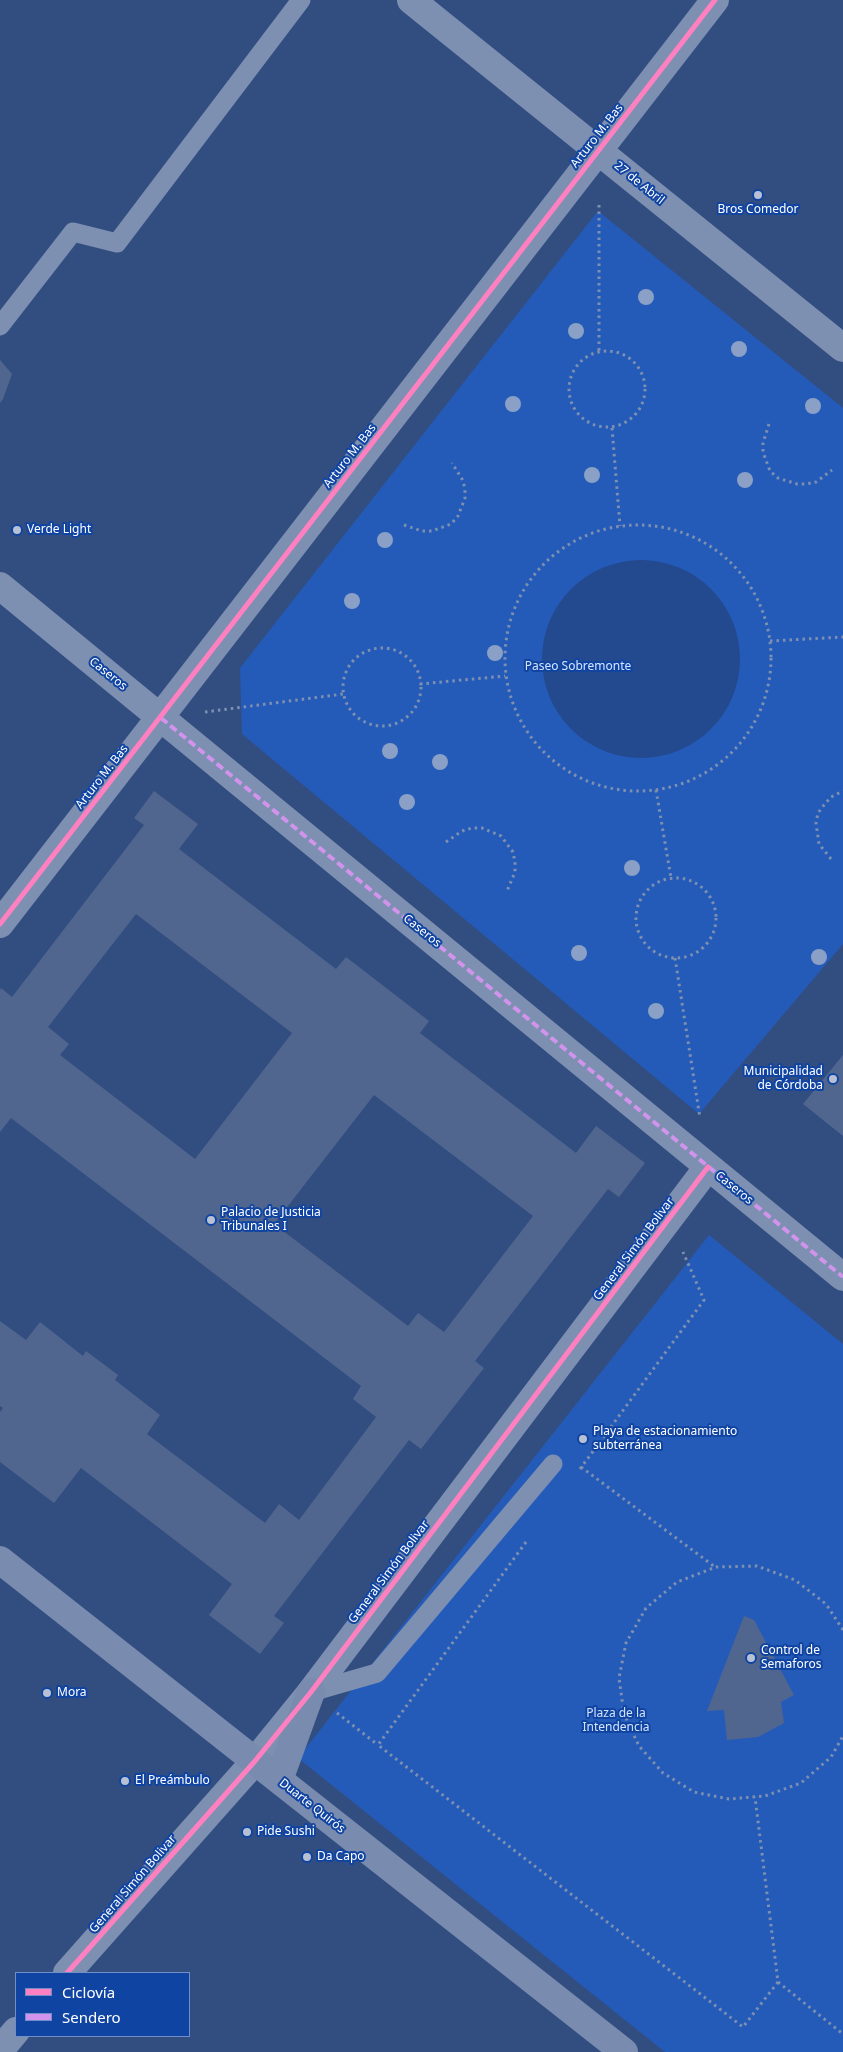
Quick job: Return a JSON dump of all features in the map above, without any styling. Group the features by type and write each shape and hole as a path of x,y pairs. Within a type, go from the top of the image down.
{"main road":[{"name":"Duarte Quirós","path":"0,1560 624,2052"},
{"path":"279,1780 311,1692"}],"street":[{"name":"27 de Abril","path":"411,0 843,348"},
{"name":"Arturo M. Bas","path":"0,924 715,0"},
{"name":"Caseros","path":"0,586 843,1277"},
{"name":"General Simón Bolivar","path":"68,1972 255,1761 311,1692 708,1167"},
{"path":"0,2050 15,2032"}],"lane":[{"path":"0,326 73,232 116,243 301,0"},
{"path":"311,1692 377,1673 553,1464"}],"path":[{"path":"599,199 599,352"},
{"path":"612,351 623,354 634,361 641,371 645,383 642,407 634,417 624,424 612,428 599,427 587,422 577,413 570,402 568,388 571,376 578,364 587,356 599,352 612,351"},
{"path":"768,424 763,443 763,452 770,471 778,478 796,484 806,484 816,482 832,470"},
{"path":"612,428 620,526"},
{"path":"404,526 422,531 432,531 451,524 458,516 465,498 465,488 452,463"},
{"path":"620,526 655,526 688,535 719,552 743,577 761,607 770,641 771,676 762,709 744,739 720,764 689,782 656,790 621,790 587,782 557,764 532,740 514,709 505,676 505,641 514,607 531,577 556,553 586,535 620,526"},
{"path":"770,641 843,637"},
{"path":"377,649 389,649 401,653 411,661 417,672 420,684 420,697 414,709 405,719 393,725 380,727 367,724 356,717 347,706 343,694 343,680 347,669 354,659 365,652 377,649"},
{"path":"420,684 505,676"},
{"path":"161,718 343,694"},
{"path":"656,790 671,878"},
{"path":"831,859 819,844 816,823 818,813 824,805 831,797 843,791"},
{"path":"446,842 462,831 472,828 482,828 500,836 513,852 515,862 515,872 508,891"},
{"path":"671,878 684,878 696,883 706,891 713,902 716,915 712,934 700,950 688,956 675,958 662,956 650,949 636,927 639,901 658,882 671,878"},
{"path":"675,958 700,1120"},
{"path":"576,1475 704,1300 669,1219"},
{"path":"581,1467 716,1567"},
{"path":"378,1745 529,1539"},
{"path":"842,1740 831,1757 801,1783 765,1796 729,1799 694,1792 663,1774 639,1746 624,1714 619,1678 626,1643 646,1608 677,1582 716,1567 758,1566 795,1580 826,1604 843,1630"},
{"path":"311,1692 743,2027 778,1982"},
{"path":"755,1797 778,1982 843,2034"}],"green space":[{"name":"Paseo Sobremonte","path":"598,211 843,408 843,944 699,1114 242,734 240,668"},
{"name":"Plaza de la Intendencia","path":"709,1235 843,1344 843,2052 665,2052 298,1758"}],"shaded area":[{"path":"631,560 651,560 670,564 688,572 704,582 718,596 736,630 740,659 736,688 728,706 718,722 704,736 670,754 651,758 631,758 612,754 594,746 578,736 564,722 546,688 542,669 542,649 546,630 554,612 564,596 578,582 612,564"}],"building":[{"path":"0,360 12,374 0,403"},
{"name":"Palacio de Justicia Tribunales I","path":"154,791 198,824 179,849 336,969 346,957 429,1021 420,1033 576,1153 596,1126 645,1163 619,1197 608,1189 475,1361 484,1368 421,1449 409,1440 274,1616 284,1623 260,1654 209,1615 232,1584 81,1468 54,1503 0,1462 0,1412 3,1408 0,1406 0,1321 26,1340 40,1322 83,1356 86,1351 118,1375 115,1380 160,1415 147,1434 265,1523 279,1504 299,1520 376,1417 353,1399 361,1386 11,1118 0,1132 0,990 1,988 12,997 144,825 134,818","holes":["136,914 292,1033 195,1159 60,1055 69,1044 48,1027","374,1095 533,1216 444,1332 418,1313 408,1326 274,1224"]},
{"name":"Municipalidad de Córdoba","path":"843,1055 843,1136 803,1104"},
{"name":"Control de Semaforos","path":"744,1616 754,1620 794,1695 781,1702 784,1723 758,1737 727,1740 724,1710 707,1711"}],"marked path":[{"path":"161,718 843,1277"}],"cycle path":[{"path":"0,924 715,0"},
{"path":"68,1972 255,1761 311,1692 708,1167"}],"place":[{"name":"Bros Comedor","path":"758,195"},
{"name":"Verde Light","path":"17,530"},
{"name":"Municipalidad de Córdoba","path":"833,1079"},
{"name":"Palacio de Justicia Tribunales I","path":"211,1220"},
{"name":"Playa de estacionamiento subterránea","path":"583,1439"},
{"name":"Control de Semaforos","path":"751,1658"},
{"name":"Mora","path":"47,1693"},
{"name":"El Preámbulo","path":"125,1781"},
{"name":"Pide Sushi","path":"247,1832"},
{"name":"Da Capo","path":"307,1857"}]}
